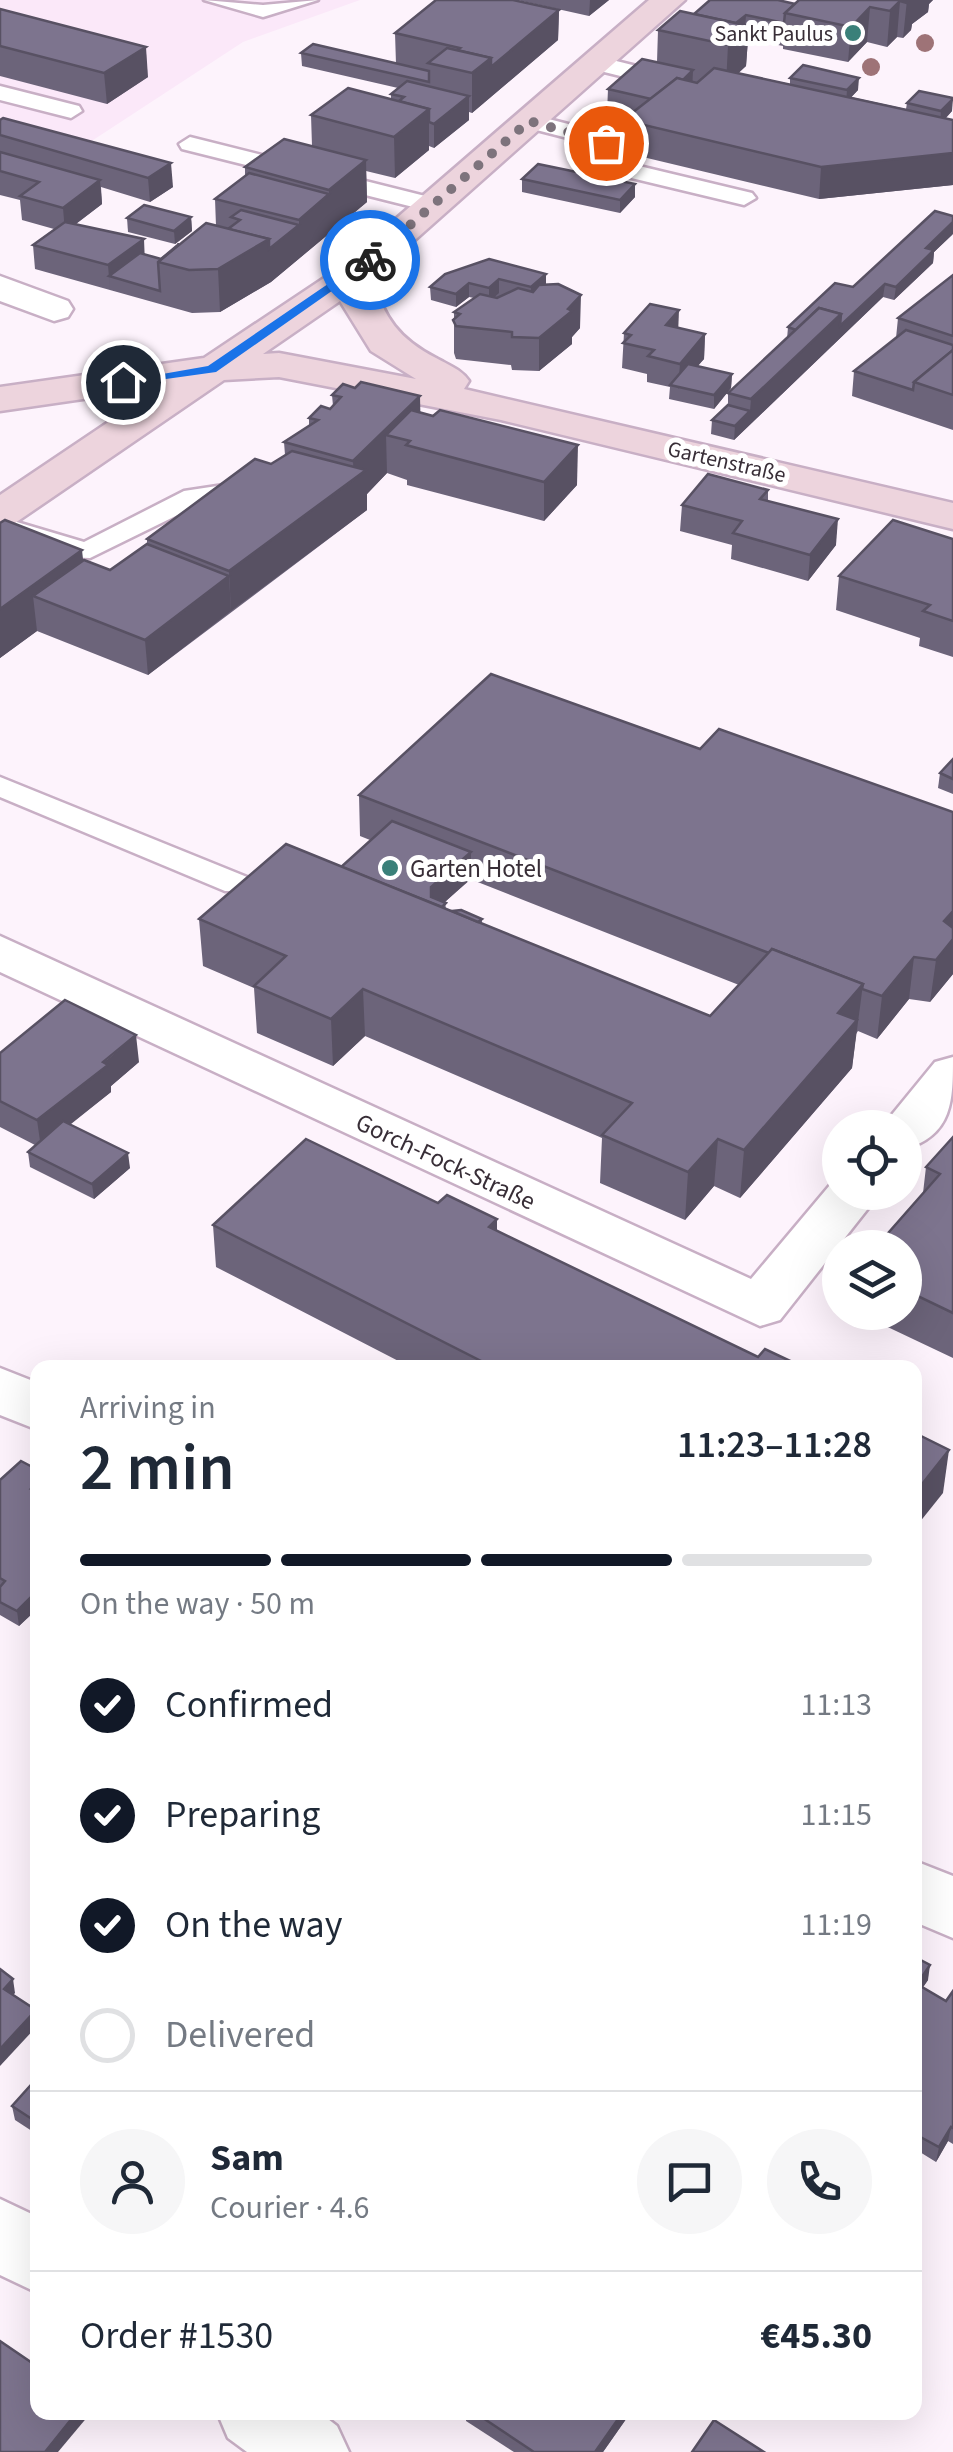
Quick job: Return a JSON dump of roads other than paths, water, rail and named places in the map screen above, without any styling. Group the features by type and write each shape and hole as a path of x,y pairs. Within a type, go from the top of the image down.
{"main road":[{"path":"0,514 352,276 669,0"},
{"name":"Gartenstraße","path":"352,276 362,314 379,341 501,408"},
{"name":"Gartenstraße","path":"0,399 212,370 279,365 501,408 953,516"}],"street":[{"path":"0,287 54,309"},
{"name":"Gorch-Fock-Straße","path":"0,952 760,1306 839,1210"},
{"path":"922,1111 953,1074"},
{"path":"0,1389 30,1406"},
{"path":"922,1892 953,1909"},
{"path":"0,2233 30,2254"},
{"path":"266,2420 310,2452"}],"lane":[{"path":"214,0 263,11 308,0"},
{"path":"596,63 700,88"},
{"path":"0,93 71,111"},
{"path":"529,121 603,140 606,143 599,154 606,165 744,198"},
{"path":"190,144 433,205"},
{"path":"0,525 74,551 90,550 106,546 175,504 214,491 250,488"},
{"path":"0,786 236,884"}],"place":[{"name":"Sankt Paulus","path":"853,33"},
{"name":"Garten Hotel","path":"390,868"}]}
